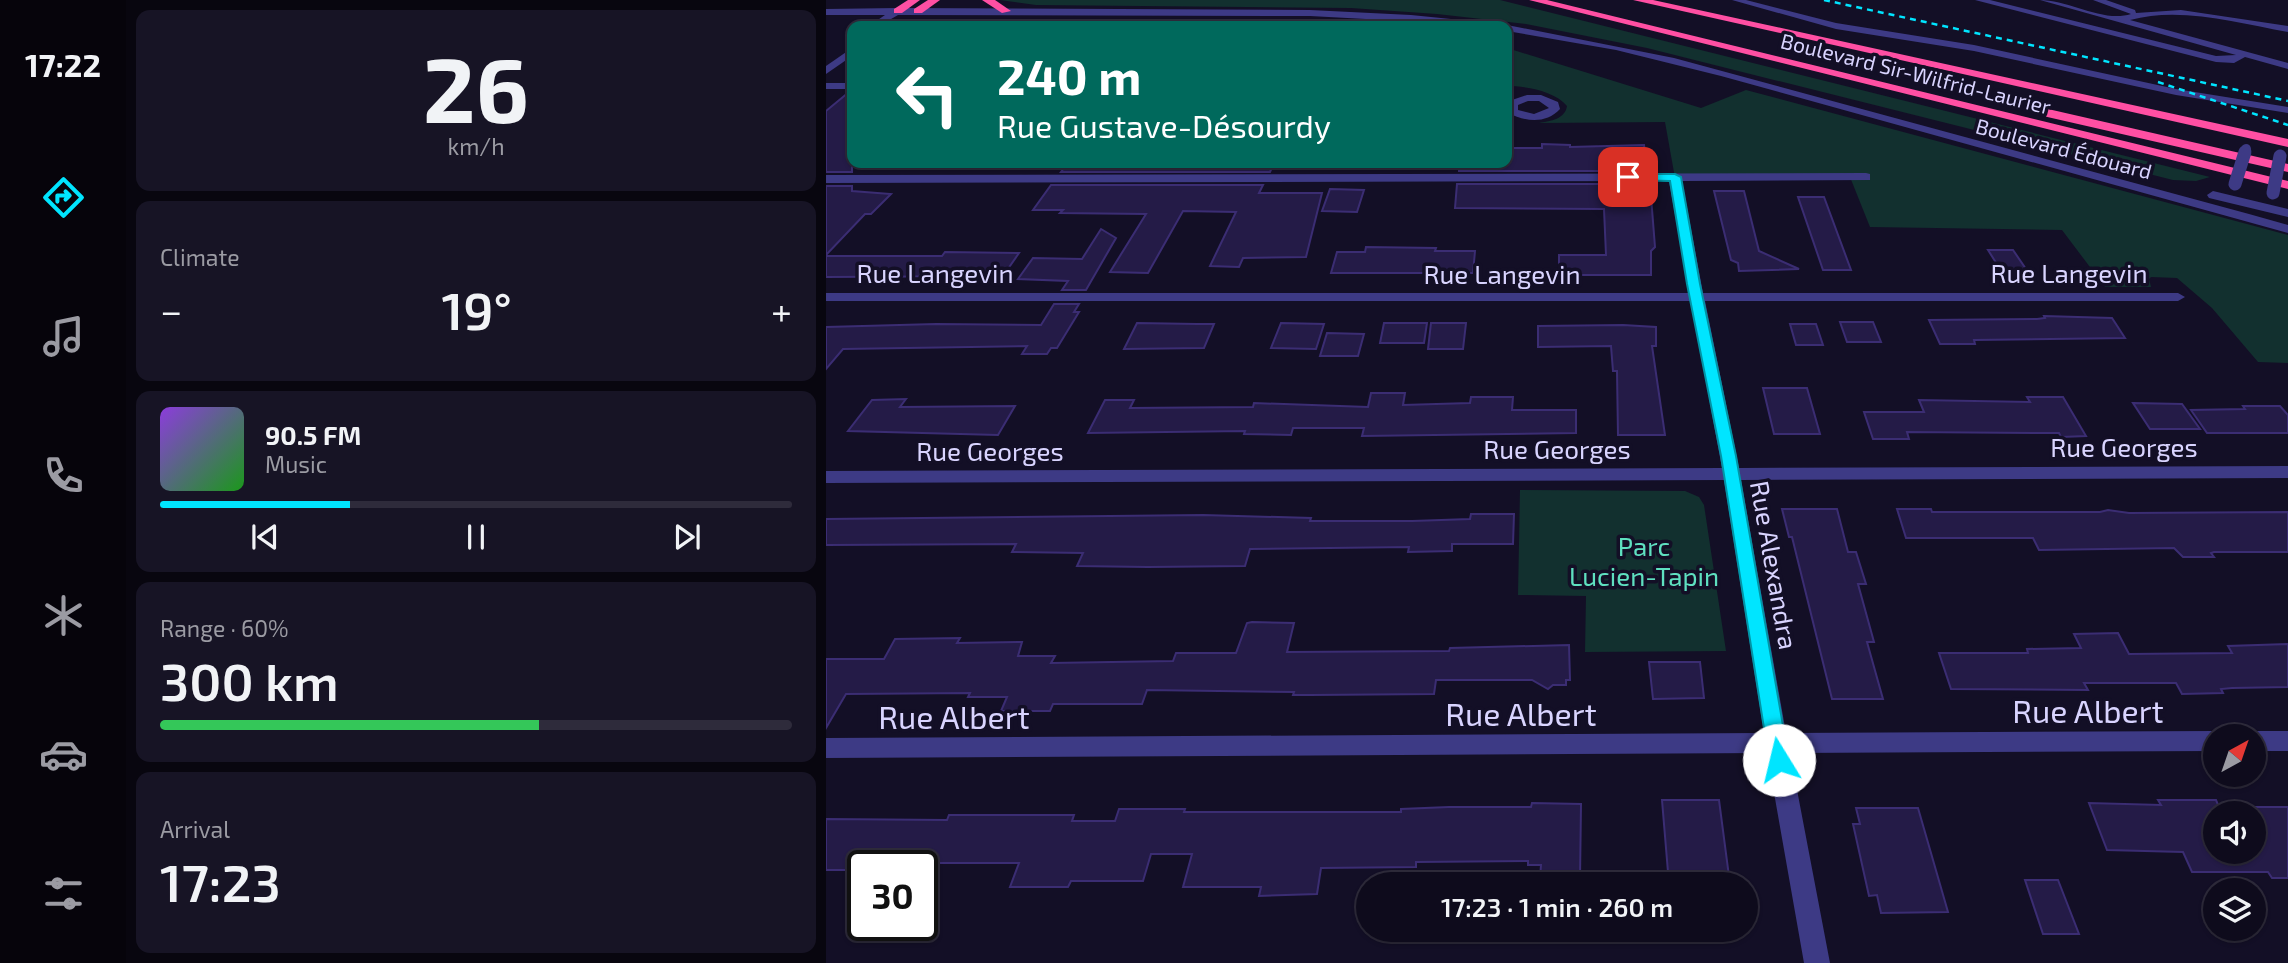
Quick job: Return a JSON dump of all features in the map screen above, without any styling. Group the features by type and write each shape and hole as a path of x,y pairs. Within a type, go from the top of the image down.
{"highway":[{"path":"896,18 916,6 935,0"},
{"path":"987,0 1001,17"},
{"name":"Boulevard Sir-Wilfrid-Laurier","path":"1534,0 2288,185"},
{"name":"Boulevard Sir-Wilfrid-Laurier","path":"1584,0 2288,168"},
{"path":"1638,0 2285,142"}],"street":[{"path":"1736,0 1819,10"},
{"path":"1979,0 2216,59 2234,60 2244,54"},
{"path":"2044,0 2288,66"},
{"path":"2096,0 2244,54"},
{"path":"1752,24 1765,3"},
{"path":"1765,3 1836,26 1974,48 2176,92 2288,110"},
{"path":"916,6 1001,17 1052,19 1170,13"},
{"path":"826,12 896,18"},
{"path":"1164,21 1170,13"},
{"path":"826,18 1210,13 1344,14 1430,21"},
{"path":"1204,21 1210,13"},
{"path":"2122,20 2138,14 2188,15 2288,29"},
{"path":"1838,15 1880,28 1883,33"},
{"name":"Boulevard Édouard","path":"1512,29 1620,49 2229,205 2288,213"},
{"path":"826,71 847,55"},
{"path":"826,86 847,86"},
{"path":"1512,95 1520,99"},
{"path":"2229,205 2249,134"},
{"path":"2267,223 2285,142"},
{"name":"Rue Alexandra","path":"1675,177 1731,473 1776,744 1817,963"},
{"path":"826,179 1866,177"},
{"name":"Boulevard Édouard","path":"2229,205 2267,223 2288,229"},
{"name":"Rue Langevin","path":"826,297 2178,297"},
{"name":"Rue Georges","path":"826,477 2288,472"},
{"name":"Rue Albert","path":"826,748 2203,741"},
{"path":"2266,741 2288,741"}],"green space":[{"path":"1000,0 1500,0 2210,177 2196,181 2173,180 1647,48 1512,21 1351,8 1036,5"},
{"path":"1512,50 1701,108 1746,90 2288,235 2288,363 2258,362 2212,308 2177,278 2151,277 2151,287 2105,287 2062,230 1870,227 1850,177 1675,178 1665,122 1539,123 1560,117 1567,106 1547,93 1512,86"},
{"name":"Parc Lucien-Tapin","path":"1520,490 1685,491 1699,497 1704,505 1726,651 1585,652 1586,596 1518,595"}],"building":[{"path":"847,94 847,168 852,168 852,172 826,172 826,111"},
{"path":"1542,144 1570,147 1644,145 1648,171 1459,171 1459,168 1512,168 1512,148 1542,148"},
{"path":"1064,168 1272,168 1270,172 1061,172"},
{"path":"1457,184 1650,184 1655,247 1651,251 1651,275 1559,273 1559,255 1606,255 1604,209 1455,208"},
{"path":"1051,185 1263,185 1259,193 1322,193 1306,257 1243,258 1239,267 1210,266 1236,212 1183,211 1148,273 1110,272 1146,214 1033,210"},
{"path":"826,186 852,186 852,191 891,194 871,214 865,214 826,255"},
{"path":"1330,189 1364,190 1357,212 1322,211"},
{"path":"1714,191 1744,191 1759,251 1799,269 1739,271 1738,263 1731,260"},
{"path":"1798,197 1824,197 1851,270 1823,270"},
{"path":"1101,229 1116,238 1086,290 1062,290 1068,281 1018,279 1033,258 1082,259"},
{"path":"1366,247 1475,251 1473,273 1331,273 1337,252 1365,252"},
{"path":"1988,250 2013,250 2026,269 2000,269"},
{"path":"945,252 1019,253 1003,276 826,277 826,256 942,256"},
{"path":"1054,304 1079,304 1074,312 1079,312 1057,348 1051,348 1047,354 1022,354 1027,346 843,349 826,369 826,327 1041,325"},
{"path":"2044,316 2112,318 2125,338 1974,340 1975,344 1940,344 1929,320 2037,319 2045,318"},
{"path":"1840,322 1873,322 1881,342 1847,342"},
{"path":"1137,323 1214,324 1204,348 1124,349"},
{"path":"1281,323 1324,324 1316,349 1271,348"},
{"path":"1384,323 1427,323 1424,343 1380,343"},
{"path":"1431,323 1466,323 1463,349 1428,349"},
{"path":"1790,324 1816,324 1823,345 1796,345"},
{"path":"1538,326 1656,327 1656,346 1652,346 1665,435 1618,435 1617,371 1613,371 1611,346 1538,347"},
{"path":"1327,333 1364,334 1358,356 1320,356"},
{"path":"1763,388 1807,388 1820,434 1774,434"},
{"path":"1371,393 1405,393 1403,405 1470,403 1471,397 1513,397 1512,410 1576,410 1576,433 1362,436 1364,428 1293,428 1291,435 1244,434 1245,431 1088,433 1105,400 1134,400 1130,408 1253,407 1254,403 1368,407"},
{"path":"2027,397 2063,397 2086,436 2061,437 2059,433 1907,432 1909,439 1873,439 1864,412 1924,412 1919,400 2030,402"},
{"path":"906,399 900,407 1015,406 998,435 848,431 872,400"},
{"path":"2133,403 2182,404 2200,429 2150,429"},
{"path":"2243,406 2280,406 2288,415 2288,433 2207,433 2191,410 2245,409"},
{"path":"1782,509 1837,509 1848,552 1856,552 1866,584 1858,584 1874,642 1867,642 1883,699 1832,699 1792,537 1789,537"},
{"path":"1897,509 1931,509 1932,512 2288,512 2288,552 2214,552 2211,553 2214,557 2183,557 2174,548 2039,550 2033,538 1906,538"},
{"path":"1471,514 1514,514 1513,544 1452,544 1452,551 1408,552 1409,547 1250,549 1245,566 1148,567 1077,566 1083,553 1012,552 1016,544 826,545 826,519 1203,515 1311,518 1310,521 1412,521 1470,519"},
{"path":"1247,623 1294,623 1287,652 1449,651 1450,648 1569,645 1570,680 1566,680 1566,685 1553,685 1548,689 1532,680 1436,680 1434,694 1293,695 1294,692 1147,690 1142,704 1053,704 1050,711 1001,711 1007,697 968,697 970,693 846,694 826,728 826,659 884,659 895,639 960,638 957,643 1022,642 1018,656 1055,656 1051,663 1173,661 1176,653 1236,653"},
{"path":"2118,633 2129,654 2232,653 2228,646 2288,644 2288,687 2232,688 2221,689 2223,693 2182,694 2176,683 2084,683 2088,690 1951,689 1939,653 2028,653 2027,649 2081,648 2074,634"},
{"path":"1649,662 1700,662 1704,698 1653,699"},
{"path":"1662,800 1719,800 1728,872 1668,872"},
{"path":"2158,800 2216,800 2203,801 2203,864 2266,864 2266,807 2288,807 2288,878 2272,878 2268,872 2192,872 2183,852 2107,850 2089,803 2161,805"},
{"path":"1532,803 1581,804 1580,872 1540,872 1541,865 1528,865 1528,861 1416,862 1416,867 1321,868 1317,894 1259,896 1261,887 1183,887 1192,854 1151,854 1143,881 1071,881 1068,887 1010,887 1019,863 938,863 938,850 847,850 847,870 826,870 826,819 947,820 949,815 1074,815 1072,821 1115,821 1119,809 1185,809 1184,812 1401,812 1401,809 1449,807 1531,807"},
{"path":"1856,808 1918,808 1948,912 1881,913 1877,895 1869,896 1853,824 1860,824"},
{"path":"2025,880 2058,880 2079,934 2043,934"}],"railway":[{"path":"1824,0 2288,101"},
{"path":"2158,82 2288,125"}],"route":[{"path":"1628,177 1675,177 1693,284 1728,456 1779,760"}]}
